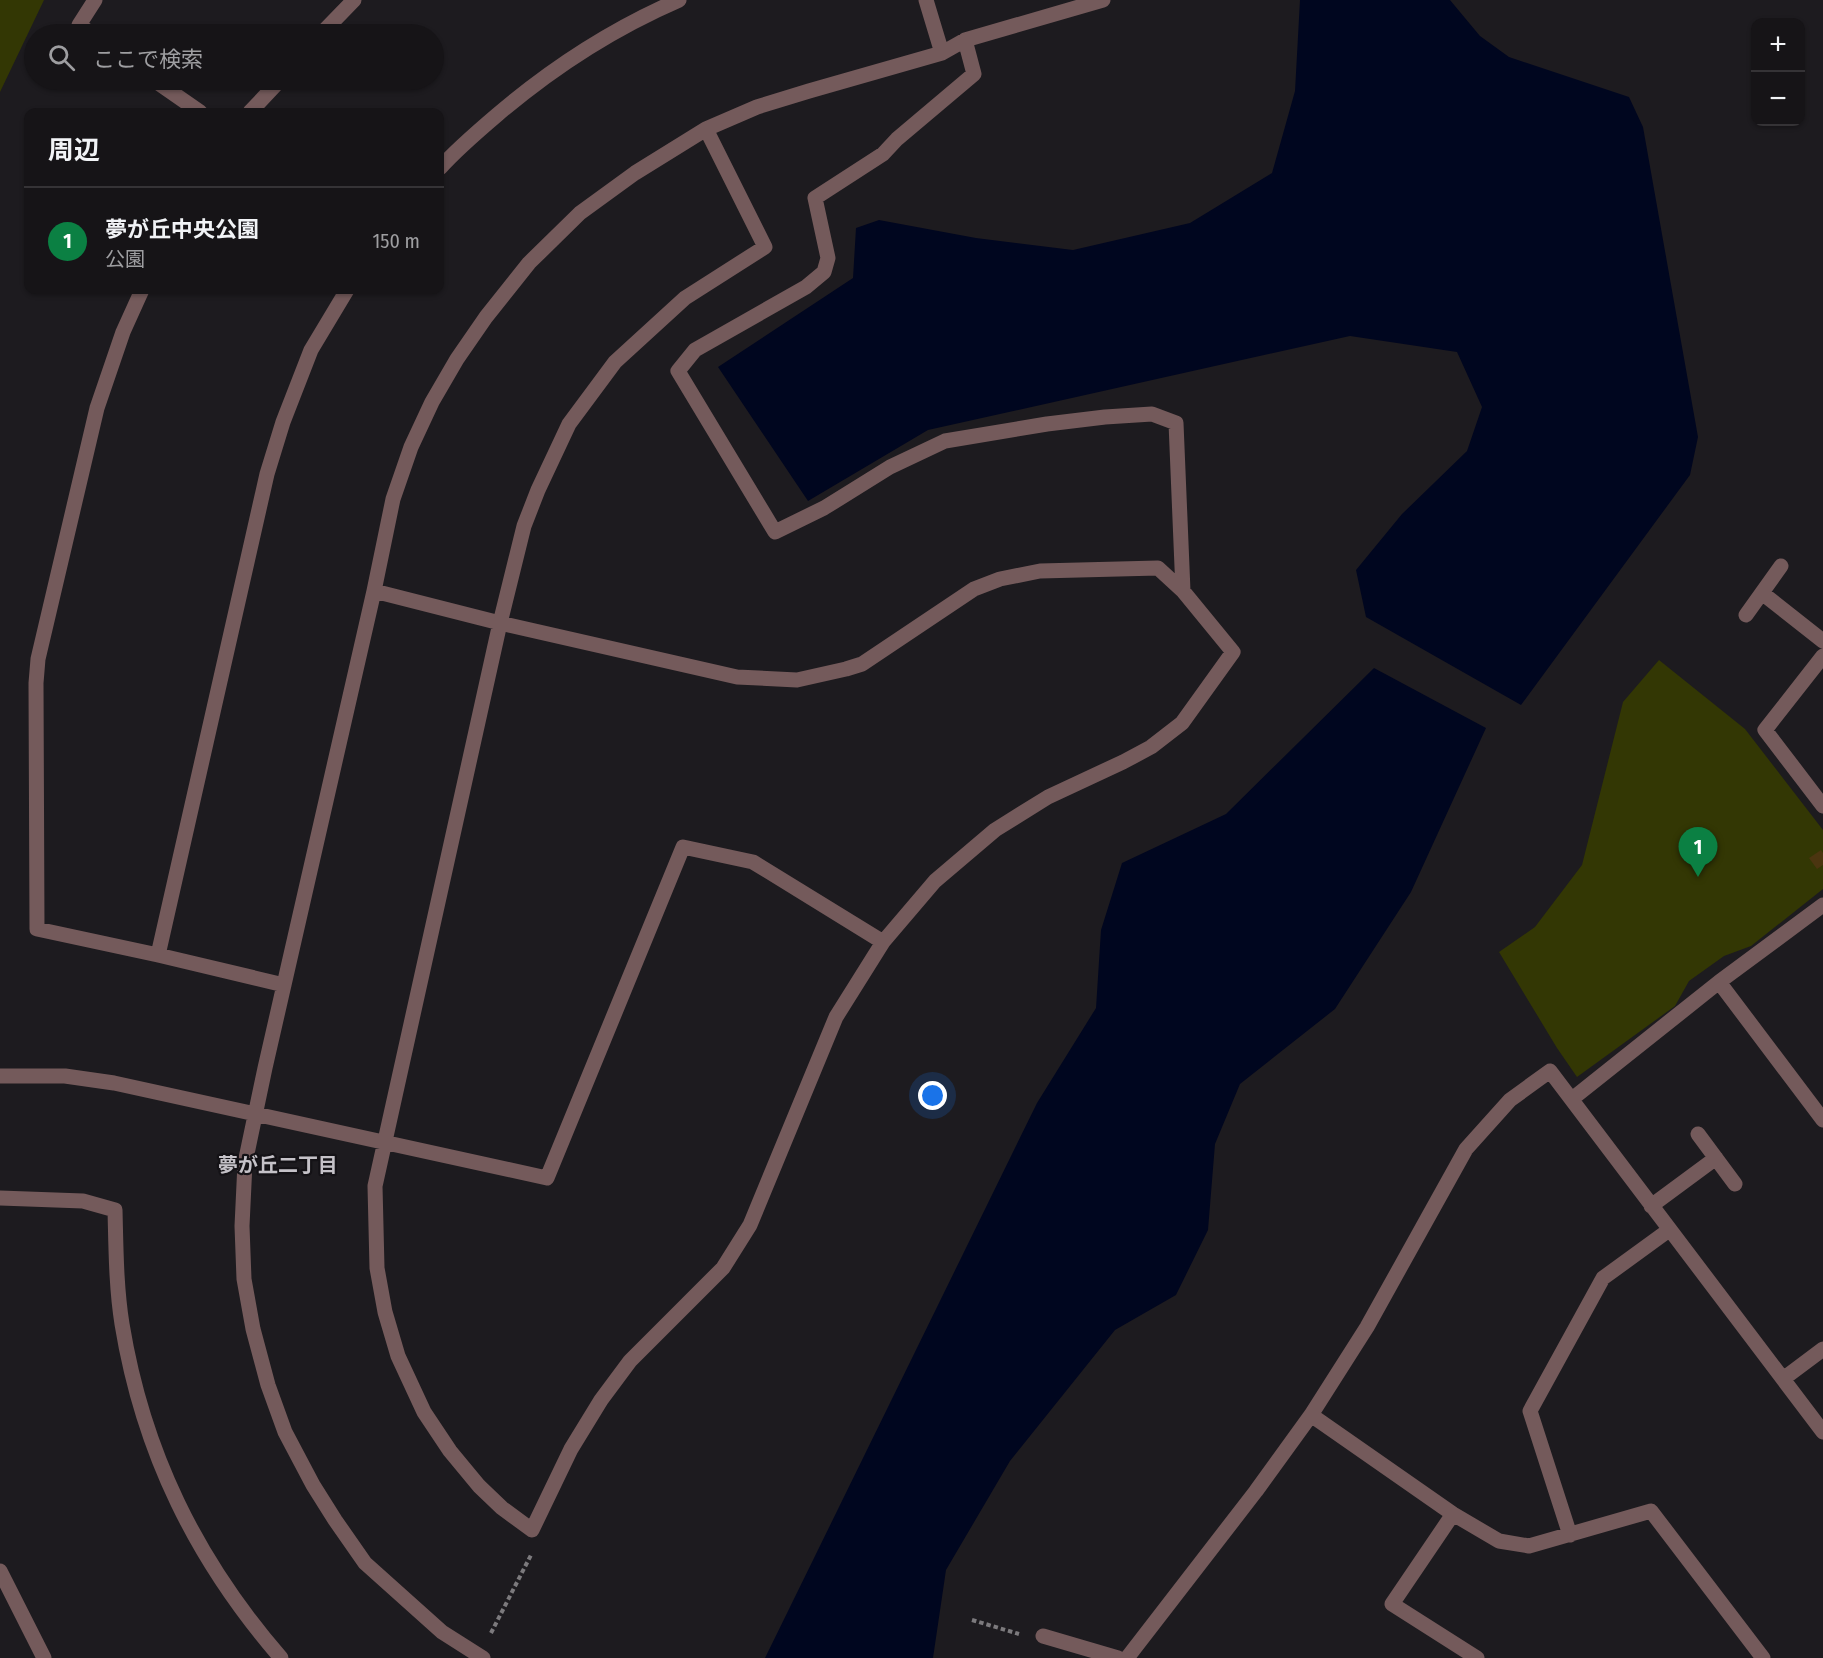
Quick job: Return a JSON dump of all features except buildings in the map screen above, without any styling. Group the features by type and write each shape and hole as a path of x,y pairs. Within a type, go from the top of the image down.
{"street":[{"path":"80,24 95,0"},
{"path":"331,24 354,0"},
{"path":"444,164 481,129 556,69 601,39 648,13 679,0"},
{"path":"926,0 942,53"},
{"path":"481,1657 442,1632 365,1563 313,1485 285,1432 268,1385 253,1329 244,1279 242,1226 245,1163 393,499 411,447 432,402 457,358 529,263 580,213 635,173 706,129 757,107 942,53 965,40 1103,0"},
{"path":"965,40 974,74 897,139 883,154 815,198 828,258 824,272 806,287 695,350 678,371 775,532 824,508 890,467 945,441 1105,417 1152,414 1176,423 1184,591"},
{"path":"168,90 194,108"},
{"path":"254,108 271,90"},
{"path":"374,591 500,623 737,677 797,680 862,664 974,590 1000,579 1040,571 1158,568 1184,591 1233,652 1182,723 1151,747 1048,797 995,830 935,881 883,942 836,1017 750,1225 723,1268 630,1361 601,1400 571,1449 532,1530 502,1508 479,1486 450,1451 424,1412 398,1356 385,1312 377,1268 375,1186 500,623 524,526 542,481 569,423 615,362 685,298 765,247 706,129"},
{"path":"140,294 123,332 97,408 38,659 36,683 37,929 284,985"},
{"path":"158,955 267,474 283,422 311,350 345,294"},
{"path":"1746,615 1781,566"},
{"path":"1762,593 1823,642"},
{"path":"1823,656 1765,730 1823,806"},
{"path":"0,1076 65,1076 114,1083 547,1178 683,847 753,862 883,942"},
{"path":"1572,1099 1719,982 1823,905"},
{"path":"1719,982 1823,1120"},
{"path":"1127,1658 1311,1415 1367,1327 1466,1149 1510,1100 1550,1071 1823,1432"},
{"path":"1698,1134 1735,1184"},
{"path":"1651,1206 1716,1158"},
{"path":"0,1198 83,1201 115,1210 116,1273 122,1323 134,1386 148,1433 187,1524 225,1588 281,1658"},
{"path":"1570,1535 1530,1411 1603,1278 1669,1230"},
{"path":"1783,1379 1823,1349"},
{"path":"1311,1415 1453,1514 1499,1541 1529,1546 1651,1510 1763,1658"},
{"path":"1453,1514 1392,1604 1477,1658"},
{"path":"1,1575 44,1658"},
{"path":"1043,1636 1119,1658"}],"path":[{"path":"481,1657 531,1555 532,1530"},
{"path":"972,1620 1030,1637 1043,1636"}],"green space":[{"path":"0,0 44,0 33,24 24,24 24,42 0,92"},
{"path":"1659,660 1745,729 1823,830 1823,889 1751,946 1724,956 1689,981 1675,1006 1577,1077 1499,952 1535,927 1582,865 1623,702"}],"water":[{"path":"1300,0 1450,0 1480,36 1509,57 1629,97 1643,127 1698,437 1690,475 1521,705 1366,617 1356,570 1402,514 1467,451 1482,407 1457,352 1350,336 928,430 808,501 718,367 853,278 856,228 879,220 976,238 1073,250 1190,223 1272,173 1295,91"},
{"path":"1374,668 1486,728 1411,892 1335,1009 1240,1084 1215,1144 1208,1230 1176,1295 1115,1330 1010,1461 946,1570 933,1658 765,1658 1037,1103 1096,1008 1101,930 1122,863 1226,814"}],"place":[{"name":"夢が丘中央公園","path":"1698,877"}],"district":[{"name":"夢が丘二丁目","path":"278,1165"}]}
